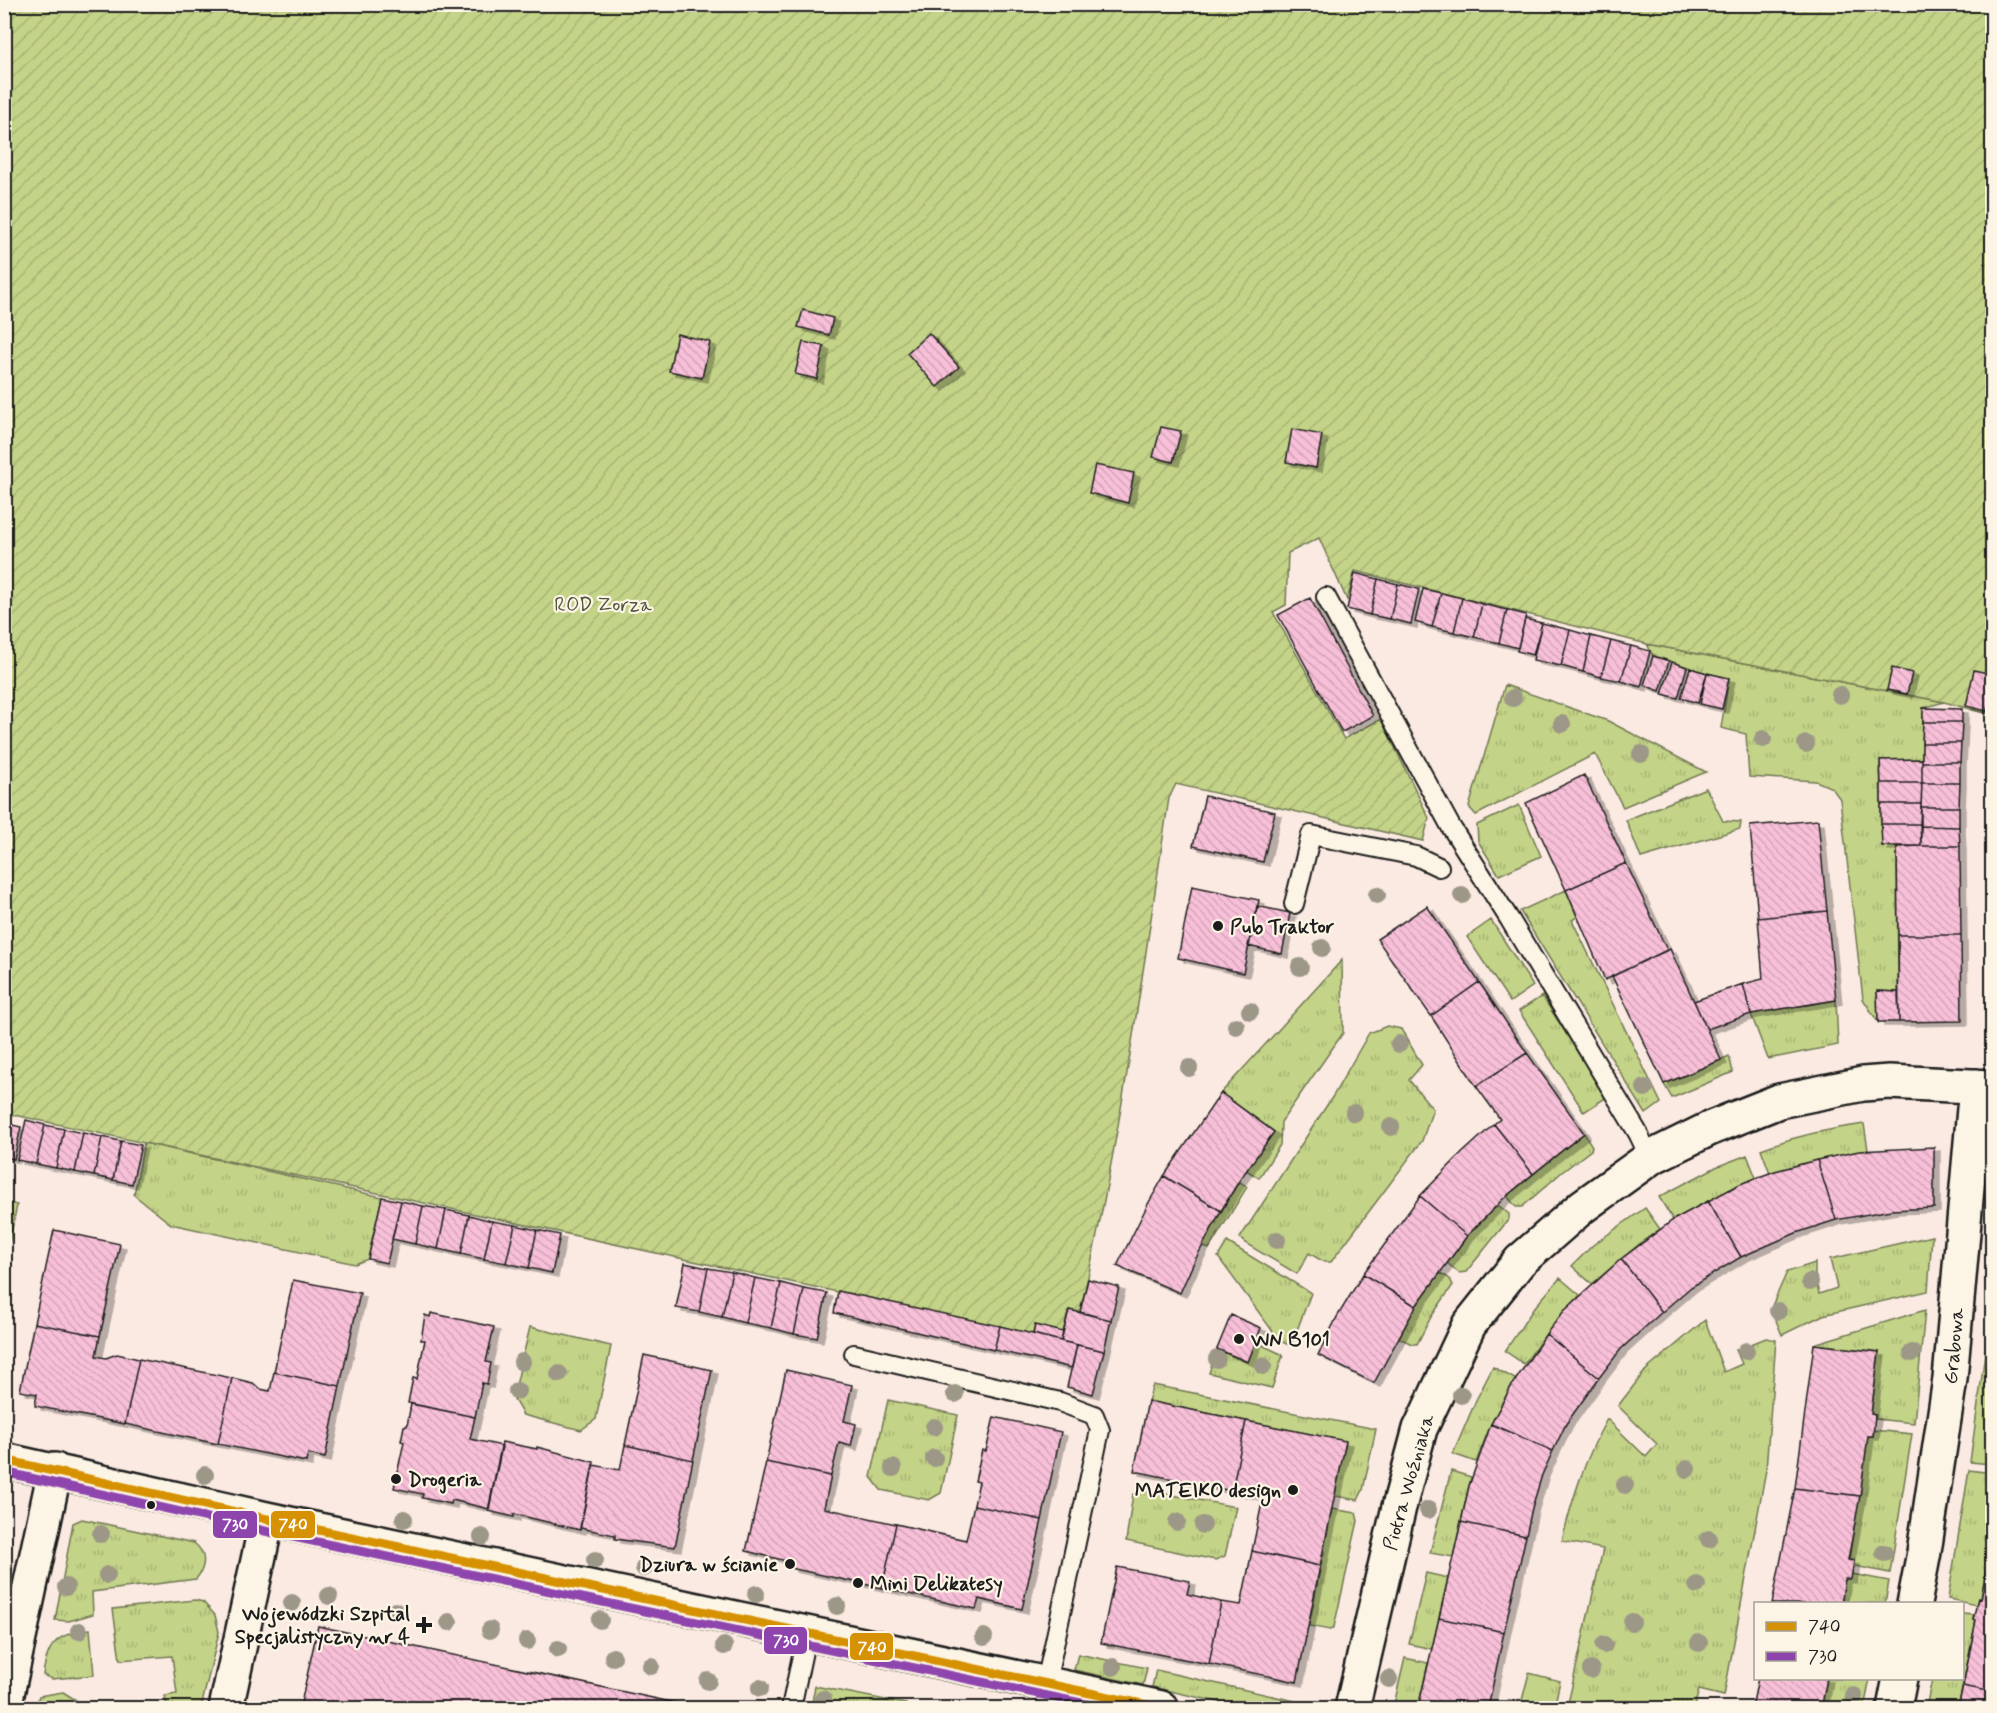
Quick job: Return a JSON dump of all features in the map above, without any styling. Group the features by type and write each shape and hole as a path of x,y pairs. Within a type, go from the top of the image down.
{"street":[{"name":"Piotra Woźniaka","path":"1352,1708 1399,1507 1420,1429 1469,1325 1520,1262 1583,1206 1650,1158 1711,1128 1779,1101 1863,1084 1889,1082 1984,1086"},
{"name":"Grabowa","path":"1914,1602 1950,1379 1984,1086"},
{"path":"4,1460 267,1519 1161,1708"},
{"path":"4,1708 55,1470"},
{"path":"226,1708 267,1519"},
{"path":"1894,1708 1900,1680"}],"lane":[{"path":"1326,597 1451,827 1638,1133 1650,1158"},
{"path":"1294,904 1311,835 1416,856 1438,867"},
{"path":"854,1354 1060,1402 1094,1415 1100,1430 1047,1683"},
{"path":"791,1708 807,1632"}],"green space":[{"name":"ROD Zorza","path":"5,5 1992,5 1992,715 1944,702 1647,644 1355,571 1347,600 1319,538 1288,553 1286,605 1273,612 1344,739 1381,719 1429,818 1423,841 1176,784 1169,798 1130,1056 1107,1185 1080,1312 1069,1310 1063,1332 1035,1326 1033,1334 5,1113"},
{"path":"1647,644 1944,702 1923,708 1922,759 1880,760 1882,846 1897,847 1898,992 1877,991 1878,1022 1863,999 1840,799 1832,788 1816,781 1749,777 1746,734 1721,728 1729,678 1653,656"},
{"path":"1505,685 1608,721 1706,772 1623,807 1595,754 1476,815 1469,807"},
{"path":"1706,788 1723,821 1741,822 1740,829 1641,858 1626,820"},
{"path":"1519,805 1541,856 1499,875 1478,841 1477,825"},
{"path":"1566,890 1577,917 1572,920 1661,1103 1646,1114 1520,911"},
{"path":"1491,920 1533,986 1510,1002 1467,937"},
{"path":"1342,960 1343,1033 1281,1122 1280,1145 1259,1178 1246,1170 1274,1132 1221,1093"},
{"path":"1542,996 1607,1097 1584,1112 1519,1011"},
{"path":"1836,1000 1838,1045 1768,1059 1751,1014"},
{"path":"1387,1026 1401,1029 1422,1065 1409,1080 1433,1109 1422,1141 1331,1262 1324,1262 1309,1253 1297,1274 1240,1238 1333,1096 1369,1033"},
{"path":"1729,1056 1733,1072 1672,1098 1664,1084"},
{"path":"1864,1124 1868,1150 1817,1160 1770,1173 1761,1149 1786,1140"},
{"path":"1584,1133 1592,1146 1591,1150 1522,1207 1516,1207 1507,1196"},
{"path":"144,1143 382,1197 368,1259 355,1264 171,1224 134,1195"},
{"path":"1747,1155 1756,1178 1673,1220 1659,1197 1716,1167"},
{"path":"1239,1181 1247,1187 1209,1249 1202,1246"},
{"path":"4,1202 17,1205 5,1264"},
{"path":"1498,1205 1509,1214 1509,1219 1466,1272 1459,1273 1447,1263 1467,1236"},
{"path":"1645,1208 1660,1229 1592,1284 1572,1266 1593,1245"},
{"path":"1932,1236 1928,1291 1823,1315 1782,1335 1771,1308 1787,1272 1815,1263 1815,1278 1819,1294 1837,1288 1830,1259"},
{"path":"1227,1242 1311,1293 1291,1346 1280,1341 1218,1257"},
{"path":"1440,1273 1449,1278 1453,1285 1431,1317 1417,1344 1399,1338 1416,1306"},
{"path":"1560,1278 1580,1295 1546,1334 1524,1364 1505,1351 1534,1308"},
{"path":"1925,1310 1914,1423 1875,1419 1876,1415 1871,1414 1879,1352 1814,1344"},
{"path":"1705,1320 1724,1372 1742,1364 1736,1350 1766,1338 1776,1340 1766,1470 1724,1696 1699,1690 1694,1708 1567,1708 1603,1549 1562,1541 1580,1478 1607,1419 1646,1457 1657,1444 1618,1406 1645,1371"},
{"path":"530,1327 611,1346 596,1419 581,1430 523,1415 513,1398"},
{"path":"1988,1332 1992,1333 1992,1464 1970,1462"},
{"path":"1256,1342 1283,1355 1272,1388 1209,1373 1217,1349 1247,1362"},
{"path":"1493,1367 1515,1379 1491,1424 1476,1462 1453,1454"},
{"path":"1153,1385 1376,1429 1363,1490 1358,1500 1335,1496 1345,1441 1148,1401"},
{"path":"888,1400 958,1415 941,1493 929,1500 881,1490 871,1477"},
{"path":"1874,1430 1912,1434 1890,1573 1854,1566 1854,1560 1849,1560 1868,1436 1873,1436"},
{"path":"1969,1470 1992,1473 1992,1528 1981,1599 1978,1599 1976,1605 1948,1599"},
{"path":"1451,1471 1471,1477 1453,1557 1430,1553"},
{"path":"1151,1491 1236,1507 1225,1556 1215,1560 1126,1541 1133,1494"},
{"path":"1332,1509 1356,1513 1358,1521 1334,1627 1330,1630 1309,1626"},
{"path":"82,1519 194,1543 203,1556 202,1570 196,1579 92,1592 93,1614 69,1621 55,1620 73,1523"},
{"path":"1426,1573 1448,1578 1432,1649 1409,1644"},
{"path":"1852,1574 1889,1581 1885,1602 1841,1602 1845,1579 1850,1579"},
{"path":"195,1600 203,1602 215,1615 219,1632 201,1708 167,1708 165,1696 177,1694 172,1656 120,1660 113,1609"},
{"path":"1964,1614 1974,1615 1973,1620 1976,1621 1964,1679"},
{"path":"90,1629 94,1675 52,1679 43,1675 51,1647 56,1642 62,1637"},
{"path":"1078,1654 1147,1668 1143,1685 1074,1670"},
{"path":"1405,1658 1428,1663 1418,1708 1396,1708 1395,1700"},
{"path":"1156,1670 1295,1701 1293,1708 1245,1708 1152,1687"},
{"path":"1529,1673 1560,1681 1554,1708 1520,1708"},
{"path":"1827,1680 1870,1680 1864,1708 1825,1708 1822,1705"},
{"path":"1932,1680 1964,1680 1958,1708 1926,1708"},
{"path":"815,1686 906,1704 905,1708 811,1708"},
{"path":"63,1692 76,1700 77,1708 35,1708 39,1696"}],"building":[{"path":"803,310 833,318 829,335 798,327"},
{"path":"929,333 959,367 937,387 907,353"},
{"path":"677,334 710,342 702,378 669,371"},
{"path":"803,342 824,346 817,379 795,374"},
{"path":"1161,427 1181,431 1173,462 1153,457"},
{"path":"1292,429 1322,435 1316,468 1286,462"},
{"path":"1095,465 1134,473 1128,503 1089,493"},
{"path":"1355,573 1378,579 1370,615 1347,609"},
{"path":"1378,579 1398,584 1390,619 1370,615"},
{"path":"1398,584 1419,589 1411,624 1390,619"},
{"path":"1423,589 1441,593 1432,627 1415,622"},
{"path":"1441,593 1462,598 1454,632 1432,627"},
{"path":"1310,598 1373,716 1342,732 1278,615"},
{"path":"1462,598 1482,604 1474,637 1454,632"},
{"path":"1482,604 1507,610 1499,643 1474,637"},
{"path":"1507,610 1526,615 1518,648 1499,643"},
{"path":"1525,619 1542,623 1533,655 1517,651"},
{"path":"1542,623 1570,630 1561,666 1533,660"},
{"path":"1570,630 1591,636 1583,672 1561,666"},
{"path":"1591,636 1611,641 1601,677 1583,672"},
{"path":"1611,641 1631,646 1621,681 1601,677"},
{"path":"1631,646 1650,651 1641,687 1621,681"},
{"path":"1653,656 1669,661 1660,691 1644,685"},
{"path":"1672,662 1687,667 1678,698 1662,694"},
{"path":"1690,668 1707,673 1698,703 1681,698"},
{"path":"1892,668 1912,673 1907,694 1887,690"},
{"path":"1974,670 1992,674 1987,711 1966,706"},
{"path":"1707,673 1729,678 1722,709 1700,704"},
{"path":"1923,708 1962,709 1962,722 1923,722"},
{"path":"1923,722 1962,722 1961,743 1922,743"},
{"path":"1922,743 1961,743 1960,762 1922,762"},
{"path":"1922,759 1922,783 1881,783 1880,760"},
{"path":"1922,762 1960,762 1960,783 1922,783"},
{"path":"1584,775 1626,863 1566,890 1526,803"},
{"path":"1881,783 1922,783 1921,804 1881,804"},
{"path":"1922,783 1960,783 1959,807 1921,807"},
{"path":"1205,796 1275,812 1263,862 1193,846"},
{"path":"1881,804 1921,804 1920,824 1881,824"},
{"path":"1921,807 1959,807 1959,827 1921,826"},
{"path":"1818,820 1827,911 1758,918 1750,826"},
{"path":"1881,824 1920,824 1921,846 1882,846"},
{"path":"1921,826 1959,827 1960,846 1921,846"},
{"path":"1960,846 1961,935 1898,935 1897,847"},
{"path":"1626,863 1667,950 1605,980 1566,890"},
{"name":"Pub Traktor","path":"1192,886 1259,900 1243,973 1178,958"},
{"path":"1257,906 1290,913 1282,954 1248,946"},
{"path":"1427,906 1479,982 1431,1016 1377,939"},
{"path":"1827,911 1836,1000 1751,1014 1743,984 1763,979 1758,918"},
{"path":"1898,935 1961,935 1962,1021 1899,1022"},
{"path":"1670,949 1721,1060 1664,1084 1612,976"},
{"path":"1479,982 1527,1053 1476,1086 1431,1016"},
{"path":"1743,984 1751,1014 1707,1029 1694,1001"},
{"path":"1877,991 1898,992 1899,1022 1878,1022"},
{"path":"1527,1053 1584,1133 1533,1174 1494,1124 1500,1119 1476,1086"},
{"path":"1221,1093 1274,1132 1221,1211 1164,1176"},
{"path":"26,1120 45,1125 36,1164 17,1160"},
{"path":"4,1123 21,1127 14,1159 4,1157"},
{"path":"1494,1124 1533,1174 1503,1199 1467,1236 1420,1196"},
{"path":"45,1125 64,1129 56,1168 36,1164"},
{"path":"64,1129 83,1133 75,1172 56,1168"},
{"path":"83,1133 102,1137 94,1176 75,1172"},
{"path":"102,1137 121,1141 113,1180 94,1176"},
{"path":"121,1141 141,1145 132,1184 113,1180"},
{"path":"1934,1147 1934,1208 1891,1210 1836,1220 1817,1160 1859,1151"},
{"path":"1817,1160 1836,1220 1796,1233 1741,1257 1708,1201 1740,1184 1775,1171"},
{"path":"1164,1176 1221,1211 1180,1293 1117,1266"},
{"path":"1420,1196 1467,1236 1416,1306 1363,1274"},
{"path":"382,1197 401,1201 387,1263 368,1259"},
{"path":"401,1201 423,1206 415,1244 392,1239"},
{"path":"1708,1201 1741,1257 1691,1287 1662,1312 1621,1259 1673,1220"},
{"path":"423,1206 446,1210 438,1249 415,1244"},
{"path":"446,1210 469,1215 461,1254 438,1249"},
{"path":"469,1215 492,1221 484,1259 461,1254"},
{"path":"492,1221 515,1225 506,1263 484,1259"},
{"path":"515,1225 537,1230 529,1268 506,1263"},
{"path":"54,1230 120,1244 100,1336 34,1323"},
{"path":"537,1230 560,1235 552,1273 529,1268"},
{"path":"1621,1259 1662,1312 1621,1349 1599,1378 1546,1334 1564,1311"},
{"path":"685,1263 708,1268 699,1312 676,1308"},
{"path":"708,1268 732,1272 722,1317 699,1312"},
{"path":"732,1272 755,1278 745,1323 722,1317"},
{"path":"1363,1274 1416,1306 1374,1383 1318,1355 1337,1317"},
{"path":"755,1278 781,1283 771,1328 745,1323"},
{"path":"1088,1279 1119,1287 1111,1320 1080,1312"},
{"path":"293,1280 360,1293 340,1386 274,1372"},
{"path":"781,1283 804,1289 794,1334 771,1328"},
{"path":"804,1289 827,1293 817,1338 794,1334"},
{"path":"838,1291 1000,1326 994,1350 834,1313"},
{"path":"1069,1310 1111,1320 1104,1351 1061,1341"},
{"path":"431,1313 494,1327 486,1362 491,1363 487,1384 482,1383 475,1417 408,1403 413,1378 417,1379 425,1340 421,1340 425,1315 430,1317"},
{"name":"WN B101","path":"1231,1315 1261,1328 1248,1362 1217,1349"},
{"path":"34,1323 100,1336 96,1356 106,1358 117,1354 139,1359 125,1424 35,1406 37,1394 20,1391"},
{"path":"1035,1325 1063,1332 1061,1341 1033,1334"},
{"path":"1000,1326 1077,1345 1072,1368 994,1350"},
{"path":"1546,1334 1599,1378 1566,1424 1553,1451 1491,1424 1511,1387"},
{"path":"1814,1344 1879,1352 1871,1414 1875,1415 1873,1436 1868,1436 1860,1496 1795,1488"},
{"path":"1077,1345 1104,1351 1093,1394 1067,1387"},
{"path":"644,1355 712,1370 693,1460 625,1445"},
{"path":"139,1359 232,1378 218,1444 125,1424"},
{"path":"786,1370 852,1385 844,1421 856,1424 851,1446 839,1443 831,1476 766,1462"},
{"path":"274,1372 340,1386 325,1458 308,1454 306,1462 218,1444 232,1378 253,1383 260,1389 270,1391"},
{"path":"1148,1401 1246,1421 1232,1491 1134,1471"},
{"path":"411,1404 475,1417 470,1439 502,1446 489,1509 452,1500 451,1504 422,1498 423,1494 394,1488 404,1442 401,1441 404,1426 407,1426"},
{"path":"994,1417 1061,1432 1042,1520 974,1505 979,1482 975,1481 982,1450 986,1451"},
{"path":"1246,1421 1346,1441 1320,1566 1252,1551 1263,1498 1232,1491"},
{"path":"1491,1424 1553,1451 1542,1475 1526,1536 1461,1522 1469,1486"},
{"path":"502,1442 537,1449 537,1447 594,1462 580,1530 514,1514 514,1517 488,1511"},
{"path":"625,1445 693,1460 675,1547 615,1539 615,1535 580,1528 593,1465 620,1470"},
{"path":"766,1462 831,1476 824,1508 896,1524 882,1588 790,1568 791,1562 746,1551"},
{"path":"1795,1488 1860,1496 1848,1560 1854,1561 1851,1579 1845,1579 1841,1602 1772,1602"},
{"path":"974,1505 1042,1520 1022,1609 979,1599 976,1609 882,1588 896,1524 966,1540"},
{"path":"1461,1522 1526,1536 1504,1632 1439,1618"},
{"path":"1991,1543 1992,1692 1963,1686 1976,1620 1973,1620 1978,1598 1981,1599"},
{"path":"1252,1551 1320,1566 1297,1682 1209,1664 1221,1602 1241,1605"},
{"path":"1117,1567 1190,1581 1187,1594 1221,1602 1209,1664 1101,1643"},
{"path":"1439,1618 1504,1632 1488,1708 1418,1708"},
{"path":"318,1626 699,1708 300,1708"},
{"path":"1758,1680 1827,1680 1822,1705 1825,1708 1752,1708"},
{"path":"1963,1686 1992,1692 1992,1708 1958,1708"}],"transit line":[{"name":"740","path":"4,1460 267,1519 1161,1708"},
{"name":"730","path":"4,1472 265,1531 1105,1708"}],"place":[{"name":"Pub Traktor","path":"1218,926"},
{"name":"WN B101","path":"1239,1339"},
{"name":"Drogeria","path":"396,1479"},
{"name":"MATEIKO design","path":"1293,1490"},
{"name":"Dziura w ścianie","path":"790,1564"},
{"name":"Mini Delikatesy","path":"858,1583"},
{"name":"Wojewódzki Szpital Specjalistyczny nr 4","path":"424,1625"}]}
